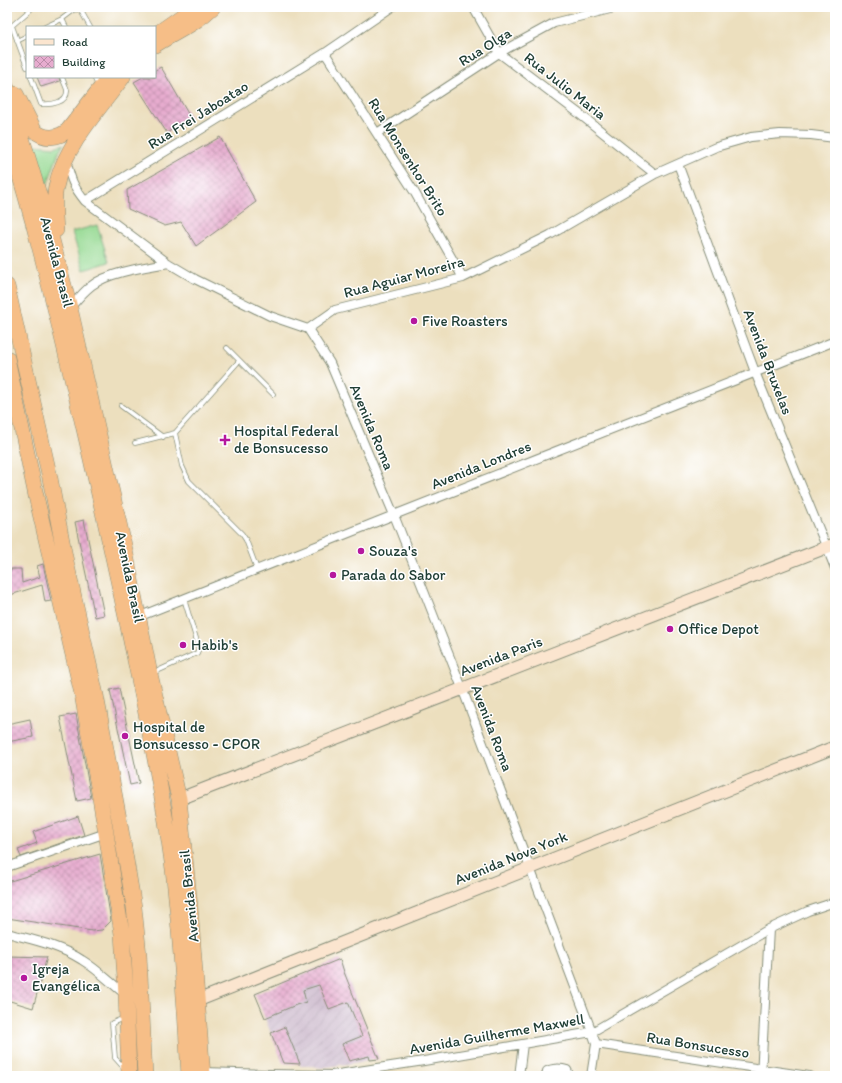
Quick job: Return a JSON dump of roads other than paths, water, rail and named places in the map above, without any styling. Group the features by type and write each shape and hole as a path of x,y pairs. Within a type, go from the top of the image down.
{"highway":[{"path":"156,34 196,7"},
{"path":"156,44 183,30 201,18 213,7"},
{"path":"7,78 36,131 40,135 46,137 62,135 68,130 97,83 107,78"},
{"path":"58,262 55,197 58,180 66,158 77,138 122,78"},
{"name":"Avenida Brasil","path":"7,88 47,221 70,308 124,545 150,674 179,799 198,1000 199,1075"},
{"name":"Avenida Brasil","path":"7,134 24,186 44,259 99,492 134,655 160,785 199,1075"},
{"path":"7,286 96,695 120,824 134,907 139,955 145,1076"},
{"path":"7,358 38,503 82,694 122,934 132,1075"},
{"path":"126,994 132,1075"}],"main road":[{"name":"Avenida Paris","path":"179,799 831,545"},
{"name":"Avenida Nova York","path":"198,1000 835,747"}],"street":[{"name":"Rua Frei Jaboatao","path":"85,202 325,52 392,7"},
{"name":"Rua Julio Maria","path":"472,7 499,53 655,174"},
{"name":"Rua Olga","path":"378,133 499,53 554,23 618,7"},
{"name":"Rua Monsenhor Brito","path":"325,52 416,193 463,278"},
{"name":"Rua Aguiar Moreira","path":"308,329 335,310 434,284 463,278 550,235 655,174 716,147 752,137 780,134 811,135 835,138"},
{"path":"66,158 73,185 85,202 168,263 195,279 254,309 308,329"},
{"name":"Avenida Bruxelas","path":"678,164 755,372 831,545 835,568"},
{"path":"70,308 92,285 100,281 128,271 168,263"},
{"name":"Avenida Roma","path":"308,329 330,363 394,515 462,688 592,1032"},
{"name":"Avenida Londres","path":"138,617 835,341"},
{"path":"7,867 106,833"},
{"name":"Avenida Guilherme Maxwell","path":"199,1075 332,1075 592,1032 769,928 808,911 835,902"},
{"path":"761,1073 769,928"},
{"path":"7,933 52,945 82,960 126,994"},
{"path":"592,1032 596,1044 592,1076"},
{"path":"519,1076 523,1044"},
{"name":"Rua Bonsucesso","path":"596,1044 761,1073 809,1076"},
{"path":"546,1076 547,1071 563,1069 567,1070 568,1076"}],"lane":[{"path":"7,30 30,10 30,7"},
{"path":"47,26 80,8 89,26"},
{"path":"62,19 66,26"},
{"path":"12,26 26,64"},
{"path":"17,41 26,36"},
{"path":"31,78 41,104 50,105 65,98 67,91 62,78"},
{"path":"227,348 273,394"},
{"path":"135,443 175,433 239,361"},
{"path":"121,406 163,437"},
{"path":"175,433 182,466 189,481 242,534 246,540 257,570"},
{"path":"150,674 197,653 198,651 199,648 184,599"}],"place":[{"name":"Five Roasters","path":"414,321"},
{"name":"Hospital Federal de Bonsucesso","path":"225,440"},
{"name":"Souza's","path":"361,551"},
{"name":"Parada do Sabor","path":"333,575"},
{"name":"Office Depot","path":"670,629"},
{"name":"Habib's","path":"183,645"},
{"name":"Hospital de Bonsucesso - CPOR","path":"125,736"},
{"name":"Igreja Evangélica","path":"24,978"}]}
